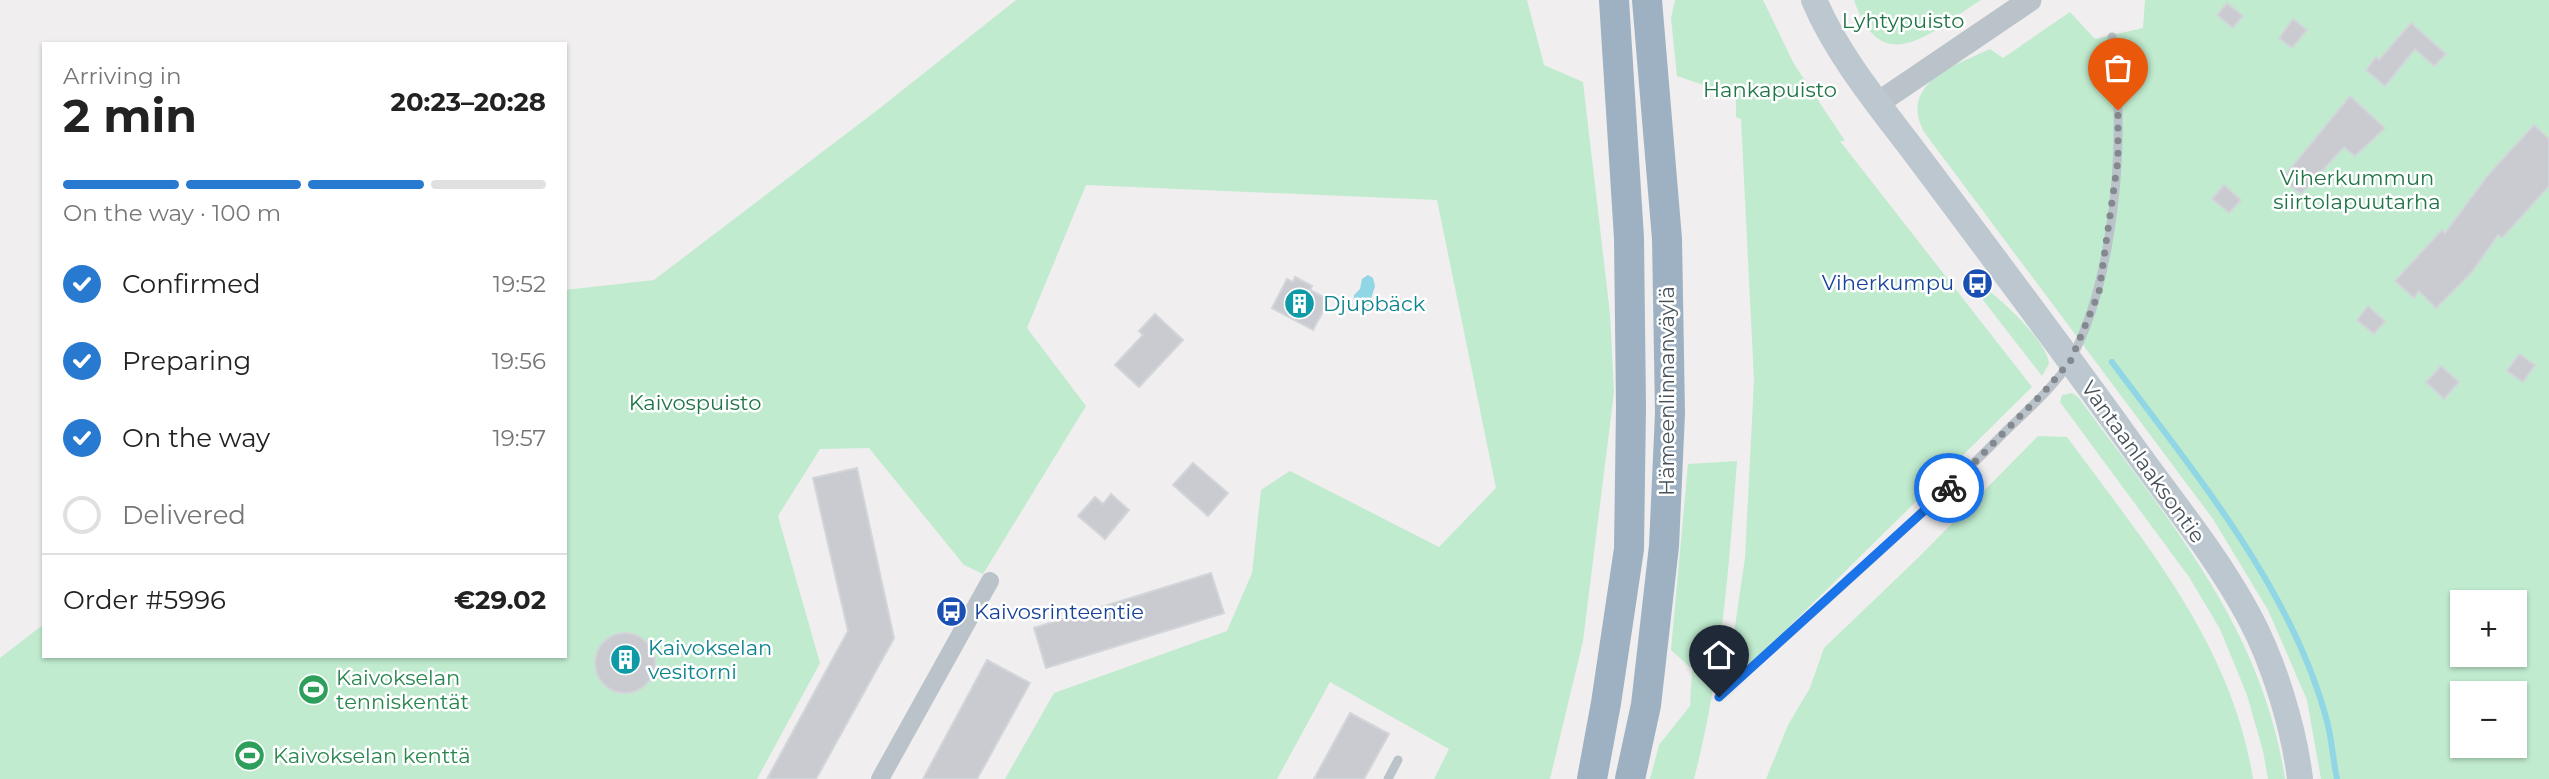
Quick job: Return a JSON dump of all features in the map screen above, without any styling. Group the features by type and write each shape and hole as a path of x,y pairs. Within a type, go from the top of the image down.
{"highway":[{"name":"Hämeenlinnanväylä","path":"1592,779 1629,550 1632,407 1629,238 1614,0"},
{"name":"Hämeenlinnanväylä","path":"1630,779 1646,705 1664,546 1670,413 1667,239 1647,0"}],"main road":[{"name":"Vantaanlaaksontie","path":"1814,0 1826,27 1878,103 2071,360 2224,575 2250,619 2285,708 2300,779"}],"street":[{"path":"1878,103 2030,0"},
{"path":"880,779 990,581"}],"lane":[{"path":"1719,697 1948,489 2045,391 2071,360 2099,292 2113,204 2118,160 2118,110 2112,37"},
{"path":"1388,779 1398,760"}],"green space":[{"name":"Kaivospuisto","path":"1016,0 1527,0 1544,65 1583,82 1610,314 1614,392 1583,641 1550,779 1434,779 1449,749 1330,682 1277,779 1005,779 1054,693 1227,631 1252,573 1261,490 1290,471 1439,547 1496,488 1437,200 1086,185 1027,328 1086,406 983,574 964,565 869,448 820,449 778,516 820,663 757,779 0,779 0,658 42,626 42,658 567,658 567,290 654,280 880,108"},
{"name":"Hankapuisto","path":"1675,0 1763,0 1794,64 1845,141 1840,141 2032,387 1747,668 1731,653 1745,558 1754,380 1741,119 1736,117 1736,96 1677,76 1671,18"},
{"name":"Lyhtypuisto","path":"1854,0 1981,0 1927,35 1910,42 1894,44 1879,39 1866,25"},
{"name":"Viherkummun siirtolapuutarha","path":"2145,0 2549,0 2549,779 2321,779 2307,700 2268,610 2213,519 1924,132 1918,115 1919,101 1924,88 1947,69 1990,49 2003,58 2070,12 2095,39 2143,28"},
{"path":"1988,290 2015,314 2041,345 2049,364 2042,376 1983,300"},
{"path":"2072,393 2078,397 2176,530 2233,623 2255,672 2273,724 2285,779 2268,779 2247,695 2220,629 2189,577 2060,402 2062,395"},
{"path":"2038,436 2067,437 2155,556 2205,640 2226,684 2242,730 2253,779 1766,779 1788,725 1810,688 1824,648 1919,557"},
{"path":"1737,461 1717,661 1694,779 1650,779 1659,745 1690,706 1692,669 1671,650 1688,464"}],"water":[{"path":"1368,275 1373,278 1375,286 1369,305 1354,305 1354,295 1360,289 1362,279"}],"building":[{"path":"2227,3 2243,16 2233,28 2217,15"},
{"path":"2293,19 2307,30 2292,48 2279,38"},
{"path":"2411,23 2446,54 2434,66 2415,49 2385,86 2366,70 2376,57 2379,60"},
{"path":"2350,96 2385,128 2355,156 2344,147 2301,194 2282,179"},
{"path":"2534,125 2549,139 2549,186 2502,238 2498,235 2471,273 2436,308 2419,291 2414,298 2395,281 2442,230 2445,233 2489,174"},
{"path":"2224,185 2241,200 2229,213 2212,199"},
{"name":"Djupbäck","path":"1295,277 1312,286 1310,290 1329,300 1313,330 1272,308 1287,279 1293,282"},
{"path":"2368,306 2385,321 2374,334 2357,320"},
{"path":"1155,314 1183,340 1139,387 1115,365 1143,335 1139,331"},
{"path":"2519,354 2535,365 2523,382 2507,371"},
{"path":"2441,366 2459,382 2444,399 2426,382"},
{"path":"1193,463 1228,493 1208,516 1173,485"},
{"path":"857,468 894,638 816,779 767,779 848,631 813,478"},
{"path":"1111,494 1129,510 1105,539 1078,516 1095,497 1103,504"},
{"path":"1211,573 1224,613 1046,668 1034,628"},
{"name":"Kaivokselan vesitorni","path":"625,633 646,642 655,663 646,684 625,693 604,684 595,663 604,642"},
{"path":"987,660 1030,683 977,779 923,779"},
{"path":"1350,713 1389,734 1364,779 1314,779"}],"waterway":[{"path":"2112,362 2206,488 2265,577 2311,672 2327,721 2337,779"}],"way so far":[{"path":"1949,488 2045,391 2071,360 2099,292 2118,160 2118,110"}],"place":[{"name":"Viherkumpu","path":"1977,283"},
{"name":"Djupbäck","path":"1300,304"},
{"name":"Kaivosrinteentie","path":"951,612"},
{"name":"Kaivokselan vesitorni","path":"625,660"},
{"name":"Kaivokselan tenniskentät","path":"313,690"},
{"name":"Kaivokselan kenttä","path":"250,756"}],"route":[{"path":"1719,697 1949,488"}]}
